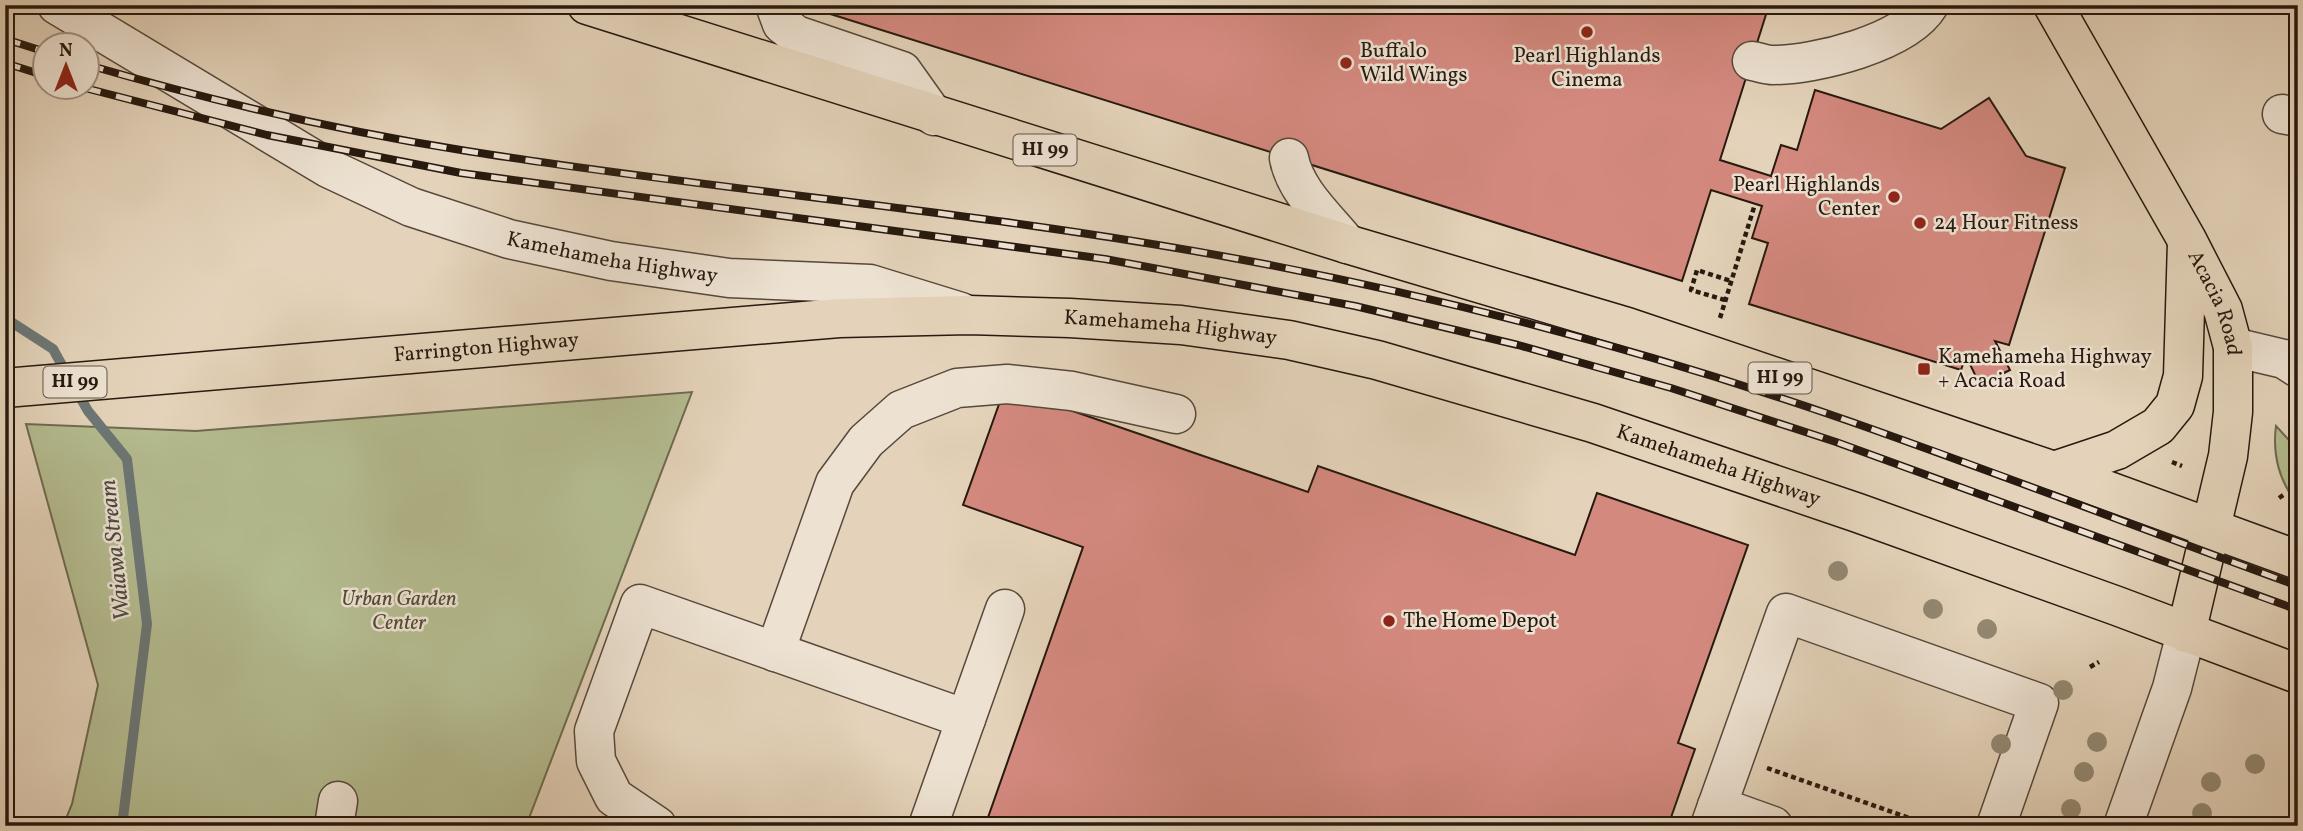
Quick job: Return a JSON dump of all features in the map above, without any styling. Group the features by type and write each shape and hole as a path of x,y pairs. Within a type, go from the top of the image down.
{"main road":[{"name":"HI 99","path":"587,5 1347,244 1627,327 2054,471 2298,560"},
{"name":"Acacia Road","path":"2053,5 2187,240 2223,310 2233,347 2234,412 2228,456 2186,633"},
{"path":"2054,471 2117,450 2158,426 2175,405 2183,376 2187,240"},
{"name":"Farrington Highway","path":"5,388 839,318 969,315"},
{"name":"Kamehameha Highway","path":"969,315 1070,318 1181,326 1289,340 1377,359 1620,432 1858,513 2298,674"}],"street":[{"name":"Kamehameha Highway","path":"57,5 328,168 411,207 509,239 611,261 729,278 870,284 969,315"},
{"path":"775,5 782,24 796,35 902,71 934,116"},
{"path":"1752,61 1770,65 1811,62 1862,49 1922,16 1929,5"},
{"path":"1289,158 1291,171 1300,185 1347,244"},
{"path":"2233,347 2284,359 2298,368"},
{"path":"775,652 835,484 866,441 901,410 957,388 1007,384 1072,391 1176,414"},
{"path":"657,826 614,797 596,761 594,731 639,604 966,719"},
{"path":"928,826 1005,609"},
{"path":"1773,826 1713,816 1786,613 2039,702 1996,826"},
{"path":"2123,826 2172,688 2186,633"}],"path":[{"path":"1720,318 1755,204"},
{"path":"1725,300 1691,290 1697,270 1731,281"},
{"path":"2279,498 2285,494"},
{"path":"2090,667 2099,662"},
{"path":"1762,766 1931,826"}],"green space":[{"name":"Urban Garden Center","path":"692,392 526,826 63,826 72,804 98,685 26,424 196,431"},
{"path":"2276,426 2298,450 2298,505 2278,468"}],"building":[{"name":"Pearl Highlands Center","path":"826,5 1769,5 1720,160 1771,176 1781,145 1797,150 1815,90 1941,129 1989,98 2026,156 2065,168 2009,345 1995,341 2010,370 1980,385 1966,356 1961,370 1749,304 1768,243 1752,238 1762,206 1711,190 1682,281 824,12"},
{"name":"The Home Depot","path":"1003,393 1032,397 1308,492 1318,466 1575,555 1597,493 1748,545 1678,743 1695,749 1668,826 985,826 1083,547 963,505"}],"waterway":[{"name":"Waiawa Stream","path":"5,318 53,349 68,376"},
{"name":"Waiawa Stream","path":"76,390 88,411 127,459 147,624 122,826"}],"railway":[{"path":"5,39 32,48"},
{"path":"5,63 32,72"},
{"path":"102,69 276,114 419,143 662,179 1054,229 1249,261 1400,292 1626,350 1773,395 2298,586"},
{"path":"102,92 267,135 461,173 1105,259 1355,306 1518,345 1671,388 1836,442 2298,610"}],"place":[{"name":"Pearl Highlands Cinema","path":"1587,32"},
{"name":"Buffalo Wild Wings","path":"1346,63"},
{"name":"Pearl Highlands Center","path":"1894,197"},
{"name":"24 Hour Fitness","path":"1920,223"},
{"name":"Kamehameha Highway + Acacia Road","path":"1924,369"},
{"name":"The Home Depot","path":"1389,621"}]}
